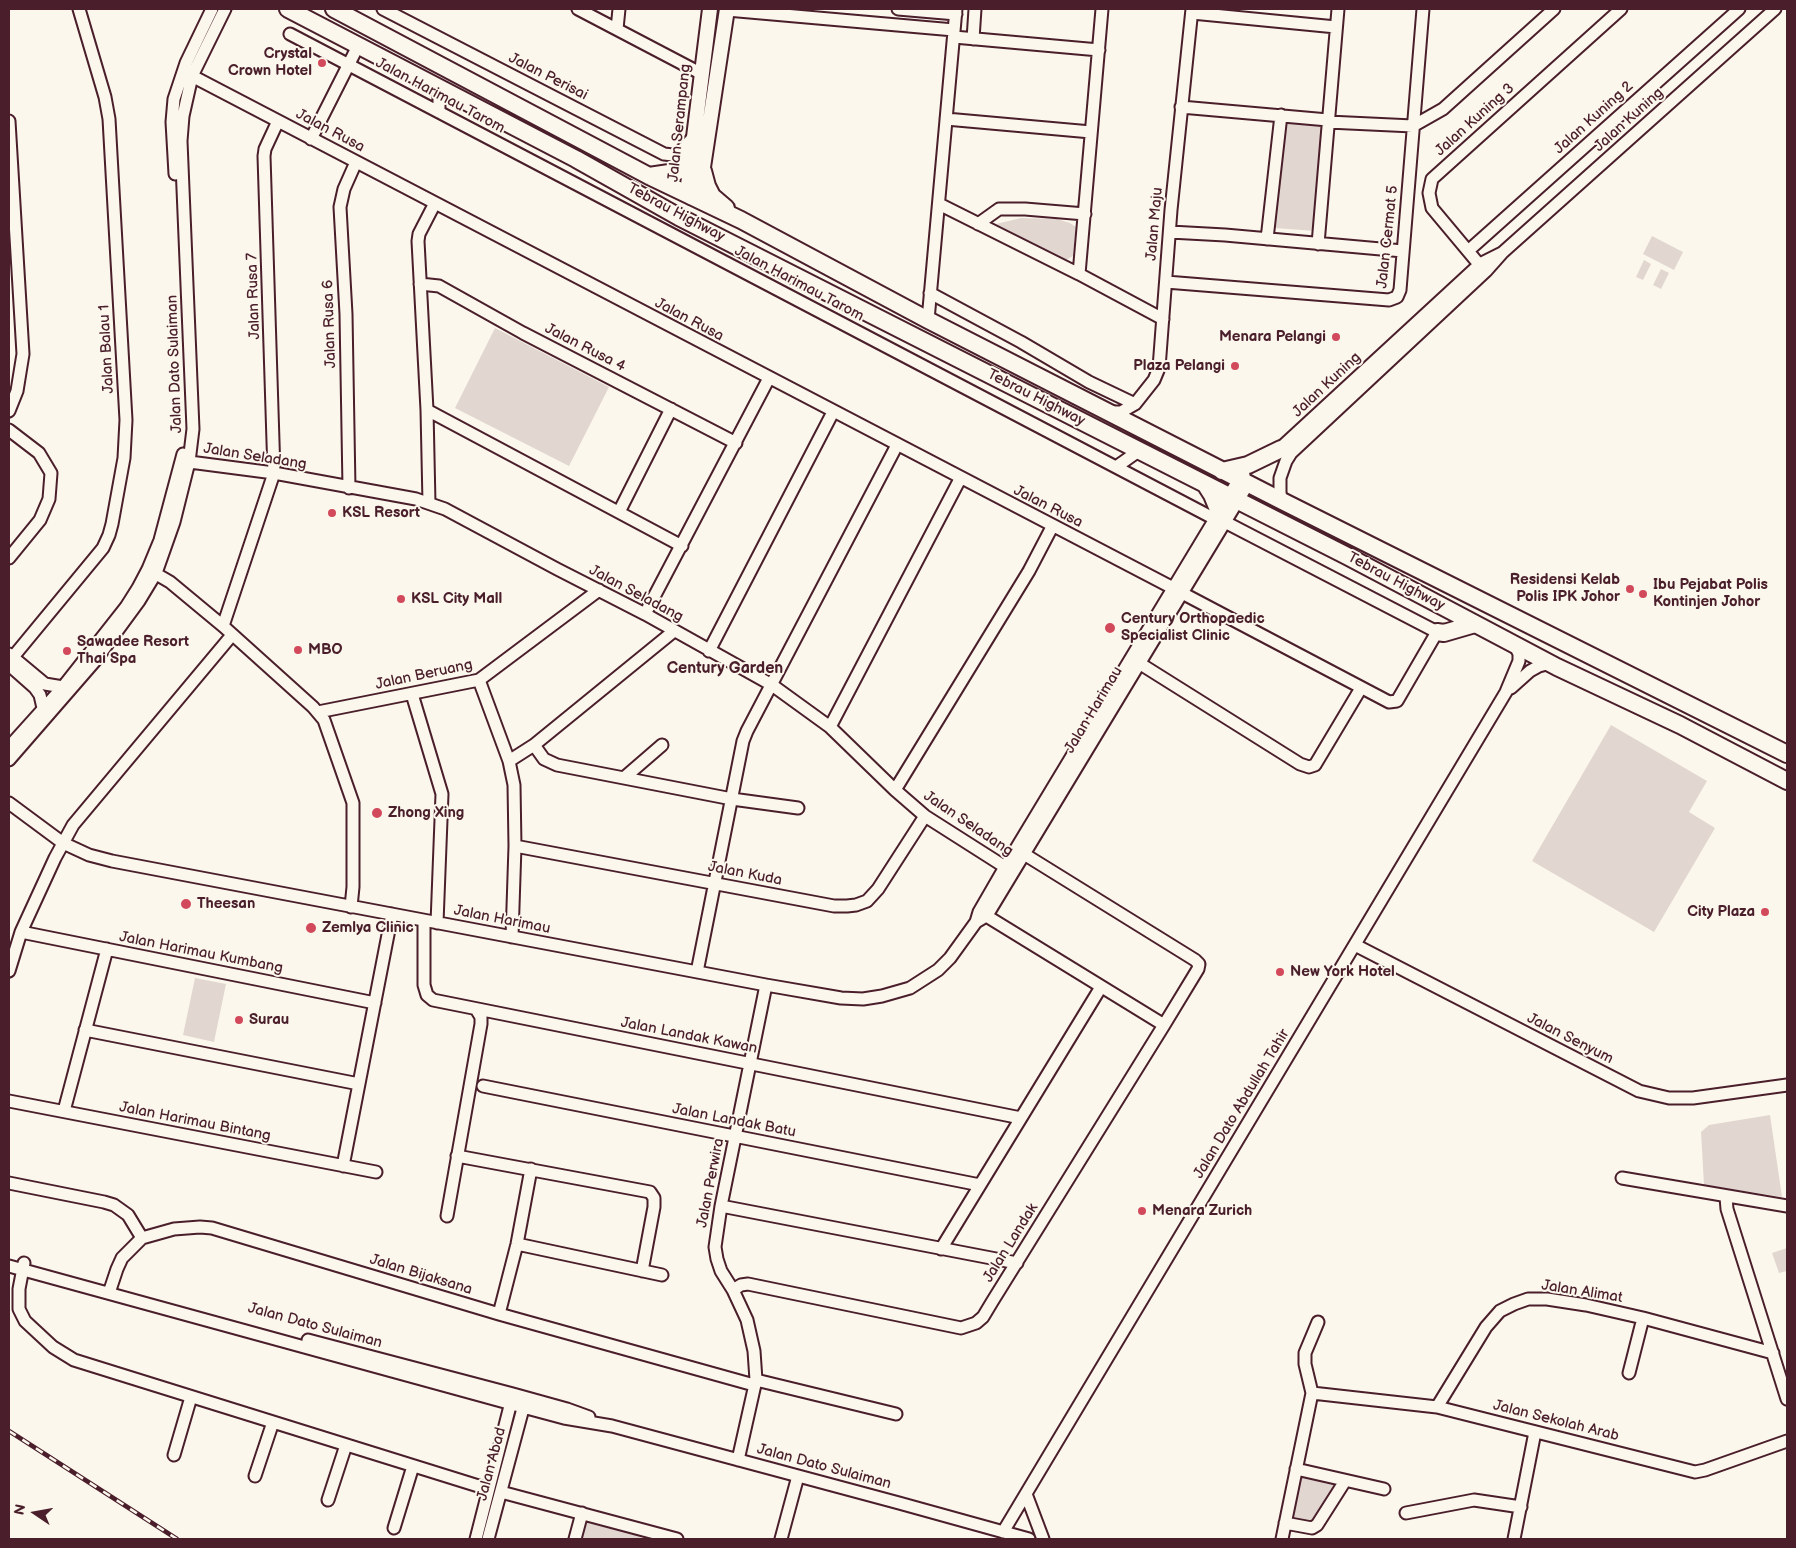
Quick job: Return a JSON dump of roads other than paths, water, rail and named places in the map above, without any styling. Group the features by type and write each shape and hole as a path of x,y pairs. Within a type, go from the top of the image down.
{"highway":[{"name":"Tebrau Highway","path":"288,9 576,159 679,217 1140,450 1557,667 1680,725 1787,781"},
{"name":"Tebrau Highway","path":"334,9 649,176 741,220 1106,412 1787,754"},
{"path":"649,176 676,172 683,168 692,156"},
{"path":"576,159 666,199 682,201 691,197 698,211 703,216 781,267"},
{"path":"703,171 712,196 741,220"},
{"path":"1222,471 1248,465 1281,449"},
{"path":"1206,484 1212,494 1219,518"},
{"path":"1437,632 1444,633 1475,624"}],"main road":[{"name":"Jalan Serampang","path":"710,9 688,185 691,197 700,188 727,9"}],"street":[{"name":"Jalan Balau 1","path":"10,659 103,548 112,524 124,458 126,420 108,119 105,97 78,9"},
{"name":"Jalan Dato Sulaiman","path":"186,461 187,407 173,114 174,99 179,80 212,9"},
{"name":"Jalan Dato Sulaiman","path":"9,760 95,660 139,601 174,522 186,461 192,443 193,405 182,142 183,116 192,76 225,9"},
{"name":"Jalan Perisai","path":"383,9 664,154 674,155 681,151 695,135"},
{"path":"578,9 702,74"},
{"path":"617,29 619,9"},
{"path":"727,9 787,12 954,34 973,39 1099,50"},
{"path":"898,9 956,12 928,320"},
{"path":"973,39 975,9"},
{"path":"1079,274 1102,9"},
{"path":"1318,244 1338,9"},
{"name":"Jalan Cermat 5","path":"1166,282 1389,300 1397,297 1400,290 1423,9"},
{"path":"1181,107 1281,115 1328,121 1414,126 1444,109 1554,9"},
{"name":"Jalan Kuning 3","path":"1483,268 1432,208 1429,193 1432,179 1621,9"},
{"name":"Jalan Kuning 2","path":"1468,250 1739,9"},
{"name":"Jalan Kuning","path":"1243,481 1775,9"},
{"path":"1192,11 1336,27"},
{"name":"Jalan Maju","path":"1135,404 1154,380 1159,368 1181,107 1192,11"},
{"name":"Jalan Harimau Tarom","path":"290,34 1116,467 1219,518 1437,632"},
{"path":"312,138 358,46"},
{"name":"Jalan Rusa","path":"192,76 1389,702 1397,701 1437,632"},
{"path":"439,88 439,112"},
{"path":"1267,239 1281,115"},
{"path":"946,119 1091,132"},
{"path":"9,121 24,354 17,391 9,410"},
{"name":"Jalan Rusa 7","path":"274,473 264,156 265,149 278,121"},
{"name":"Jalan Rusa 6","path":"349,488 346,314 340,206 344,189 356,162"},
{"path":"429,503 427,410 418,241 419,234 434,203"},
{"path":"939,204 1079,274 1163,320"},
{"path":"978,224 999,210 1025,208 1085,214"},
{"path":"1170,232 1403,251"},
{"name":"Jalan Kuning","path":"1282,502 1280,478 1291,453 1483,268"},
{"name":"Jalan Rusa 4","path":"420,284 439,286 523,333 736,442"},
{"path":"930,293 1021,342 1089,382 1135,404"},
{"path":"645,614 769,378"},
{"path":"1106,412 1121,412 1135,404"},
{"path":"619,512 671,409"},
{"path":"427,410 682,546"},
{"path":"709,650 833,412"},
{"path":"9,430 39,453 51,473 49,499 40,520 9,558"},
{"path":"697,972 743,741 897,445"},
{"path":"1116,467 1140,450"},
{"name":"Jalan Seladang","path":"186,461 274,473 429,503 445,508 500,540 645,614 772,685 830,727 895,790 925,816 1009,870"},
{"path":"223,626 274,473"},
{"path":"830,727 960,478"},
{"name":"Jalan Harimau","path":"9,803 63,843 88,855 112,861 841,998 863,999 900,992 938,970 950,958 980,916 1243,481"},
{"path":"895,790 1052,527"},
{"path":"152,571 170,582 223,626 318,712 326,728 353,804 352,907"},
{"name":"Jalan Dato Sulaiman","path":"9,747 63,687 152,571"},
{"name":"Jalan Beruang","path":"318,712 479,680 599,590"},
{"name":"Jalan Harimau","path":"1009,870 1024,854 1139,663 1177,591"},
{"path":"509,761 534,745 674,631"},
{"path":"9,971 20,932 73,825 232,635"},
{"name":"Jalan Dato Abdullah Tahir","path":"1003,1532 1506,692 1519,661 1519,654 1515,645"},
{"path":"10,659 45,684 63,687"},
{"path":"10,659 40,695 43,708"},
{"path":"1139,663 1300,764 1309,767 1315,765 1361,688"},
{"name":"Jalan Dato Abdullah Tahir","path":"1506,692 1530,671 1539,666 1550,663 1557,667"},
{"path":"479,680 509,761 514,785 515,846 512,937"},
{"path":"412,694 442,794 438,923"},
{"path":"534,745 544,759 549,762 732,799 798,808"},
{"path":"624,777 662,745"},
{"name":"Jalan Kuda","path":"515,846 834,906 856,905 867,901 878,890 925,816"},
{"name":"Jalan Landak","path":"734,1290 748,1284 961,1328 983,1317 1198,970 1199,964 1196,960 1024,854"},
{"path":"344,1166 392,914"},
{"path":"980,916 1164,1025"},
{"name":"Jalan Landak Kawan","path":"424,920 424,985 427,995 434,1000 1021,1118"},
{"name":"Jalan Harimau Kumbang","path":"20,932 375,1002"},
{"name":"Jalan Senyum","path":"1354,945 1639,1091 1669,1098 1693,1098 1787,1086"},
{"path":"64,1111 107,949"},
{"name":"Jalan Perwira","path":"738,1460 755,1383 754,1351 747,1320 734,1290 721,1271 716,1253 716,1234 766,985"},
{"path":"941,1249 1101,987"},
{"path":"447,1216 481,1024 481,1017 476,1009"},
{"path":"481,1024 493,1013"},
{"path":"85,1030 360,1084"},
{"name":"Jalan Landak Batu","path":"483,1086 980,1185"},
{"name":"Jalan Harimau Bintang","path":"9,1101 376,1172"},
{"path":"457,1156 650,1192 654,1198 654,1207 642,1271"},
{"path":"499,1314 517,1244 531,1169"},
{"path":"1622,1178 1787,1206"},
{"path":"9,1183 114,1205 128,1215 142,1238"},
{"path":"1726,1197 1727,1209 1787,1399"},
{"path":"721,1206 1017,1263"},
{"name":"Jalan Bijaksana","path":"110,1290 116,1268 122,1258 142,1238 174,1229 212,1228 499,1314 755,1383"},
{"path":"517,1244 662,1276"},
{"name":"Jalan Dato Sulaiman","path":"9,1259 23,1266 524,1402 564,1418 612,1426 1029,1539"},
{"name":"Jalan Dato Sulaiman","path":"9,1266 23,1266"},
{"path":"23,1266 19,1289 19,1309 25,1321 52,1347 74,1360 488,1489"},
{"name":"Jalan Alimat","path":"1438,1407 1486,1327 1500,1311 1528,1299 1547,1299 1643,1318 1772,1353"},
{"path":"1629,1373 1643,1318"},
{"path":"1282,1539 1312,1393 1305,1364 1305,1353 1318,1322"},
{"path":"755,1383 896,1414"},
{"name":"Jalan Sekolah Arab","path":"1312,1393 1438,1407 1695,1472 1787,1441"},
{"path":"174,1456 191,1397"},
{"name":"Jalan Abad","path":"476,1539 512,1399"},
{"name":"Jalan Abad","path":"488,1539 524,1402"},
{"path":"255,1476 273,1422"},
{"path":"1514,1539 1535,1432"},
{"path":"328,1500 346,1445"},
{"path":"394,1528 413,1466"},
{"path":"1296,1469 1384,1489"},
{"path":"781,1539 798,1476"},
{"path":"1285,1523 1312,1528 1317,1525 1345,1481"},
{"path":"501,1492 677,1539"},
{"path":"1026,1494 1043,1539"},
{"path":"1406,1513 1474,1500 1521,1507"},
{"path":"575,1539 582,1513"}],"railway":[{"path":"9,1431 177,1539"}],"place":[{"name":"Crystal Crown Hotel","path":"322,63"},
{"name":"Menara Pelangi","path":"1336,337"},
{"name":"Plaza Pelangi","path":"1235,366"},
{"name":"KSL Resort","path":"332,513"},
{"name":"Residensi Kelab Polis IPK Johor","path":"1630,589"},
{"name":"Ibu Pejabat Polis Kontinjen Johor","path":"1643,594"},
{"name":"KSL City Mall","path":"401,599"},
{"name":"Century Orthopaedic Specialist Clinic","path":"1110,628"},
{"name":"MBO","path":"298,650"},
{"name":"Sawadee Resort Thai Spa","path":"67,651"},
{"name":"Zhong Xing","path":"377,813"},
{"name":"Theesan","path":"186,904"},
{"name":"City Plaza","path":"1765,912"},
{"name":"Zemlya Clinic","path":"311,928"},
{"name":"New York Hotel","path":"1280,972"},
{"name":"Surau","path":"239,1020"},
{"name":"Menara Zurich","path":"1142,1211"}],"district":[{"name":"Century Garden","path":"725,669"}]}
